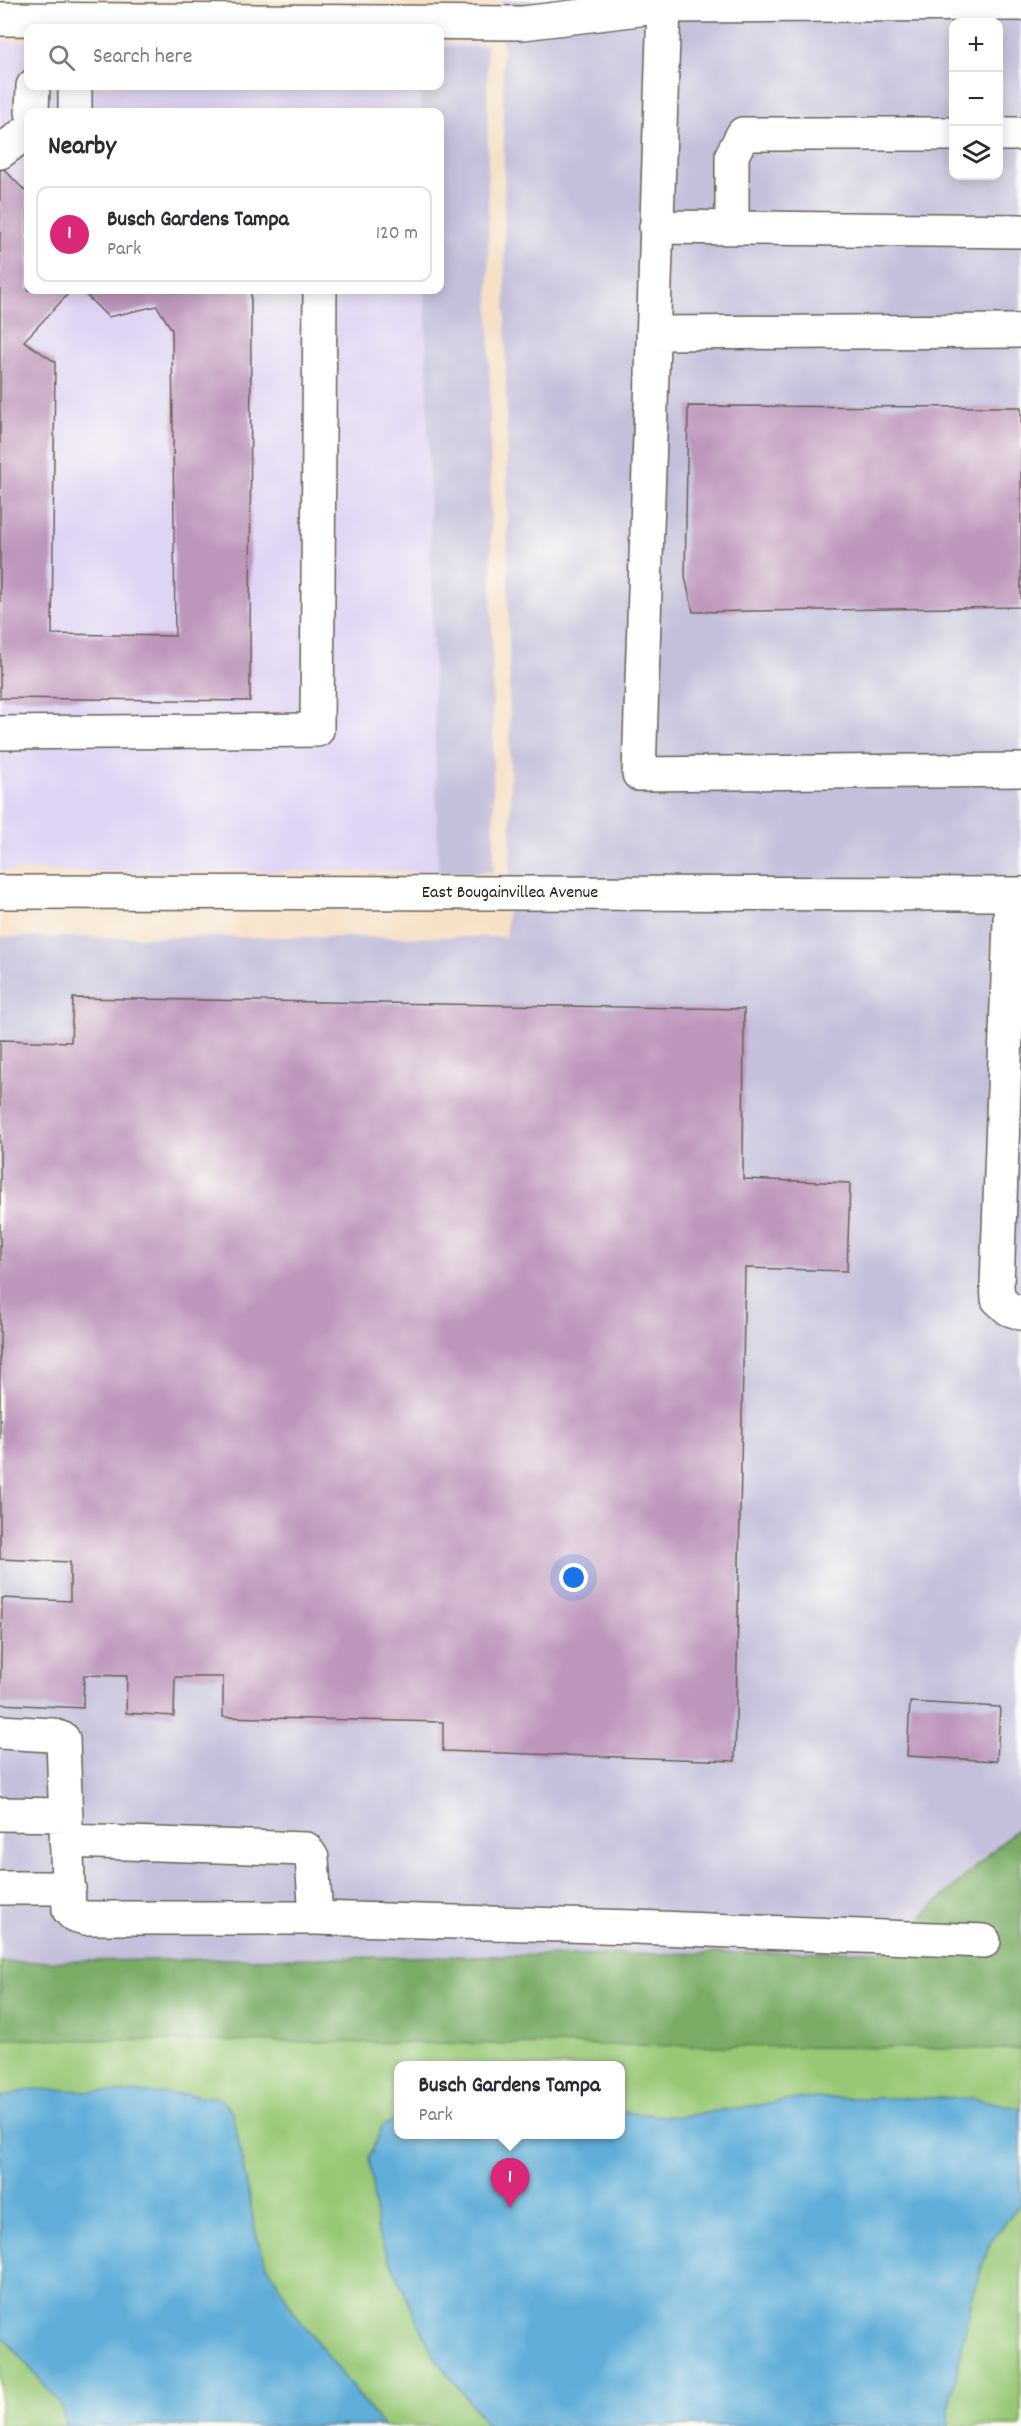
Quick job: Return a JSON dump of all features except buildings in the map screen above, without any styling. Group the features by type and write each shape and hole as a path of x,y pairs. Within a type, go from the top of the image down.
{"street":[{"path":"654,3 656,227 639,774 1021,770"},
{"path":"0,19 523,12 654,3 1021,4"},
{"path":"32,108 33,90"},
{"path":"75,90 75,108"},
{"path":"0,152 24,134"},
{"path":"732,228 732,155 742,134 949,134"},
{"path":"1003,134 1021,134"},
{"path":"656,227 1021,231"},
{"path":"0,733 317,730 320,294"},
{"path":"653,333 1021,332"},
{"name":"East Bougainvillea Avenue","path":"0,892 1016,894"},
{"path":"1016,894 997,1285 998,1299 1009,1309 1021,1313"},
{"path":"0,1732 52,1735 63,1739 69,1910 74,1915 85,1918 316,1918 635,1927 984,1941"},
{"path":"0,1814 66,1828 306,1849 312,1858 316,1918"},
{"path":"0,1888 69,1887"}],"shaded area":[{"path":"502,0 1021,0 1021,1989 0,1985 0,937 506,937 511,849"},
{"path":"0,41 24,41 24,90 420,90 421,108 24,108 24,294 425,294 438,872 0,871"},
{"path":"444,44 487,44 487,47 444,47"},
{"path":"444,47 487,47 494,872 438,872 425,294 444,294 444,108 421,108 420,90 444,90"}],"green space":[{"path":"1021,1825 1021,2049 0,2039 0,1962 884,1951"},
{"path":"0,1985 1021,1989 1021,2426 0,2426"}],"water":[{"path":"33,2089 187,2094 219,2098 233,2112 256,2234 265,2261 296,2315 383,2426 66,2426 61,2405 0,2333 0,2097"},
{"path":"804,2098 972,2098 1021,2108 1021,2202 990,2243 972,2297 949,2410 949,2426 488,2426 433,2355 378,2234 369,2157 382,2126 394,2120 394,2139 625,2139 625,2112 677,2117"}],"place":[{"name":"Busch Gardens Tampa","path":"510,2208"}]}
